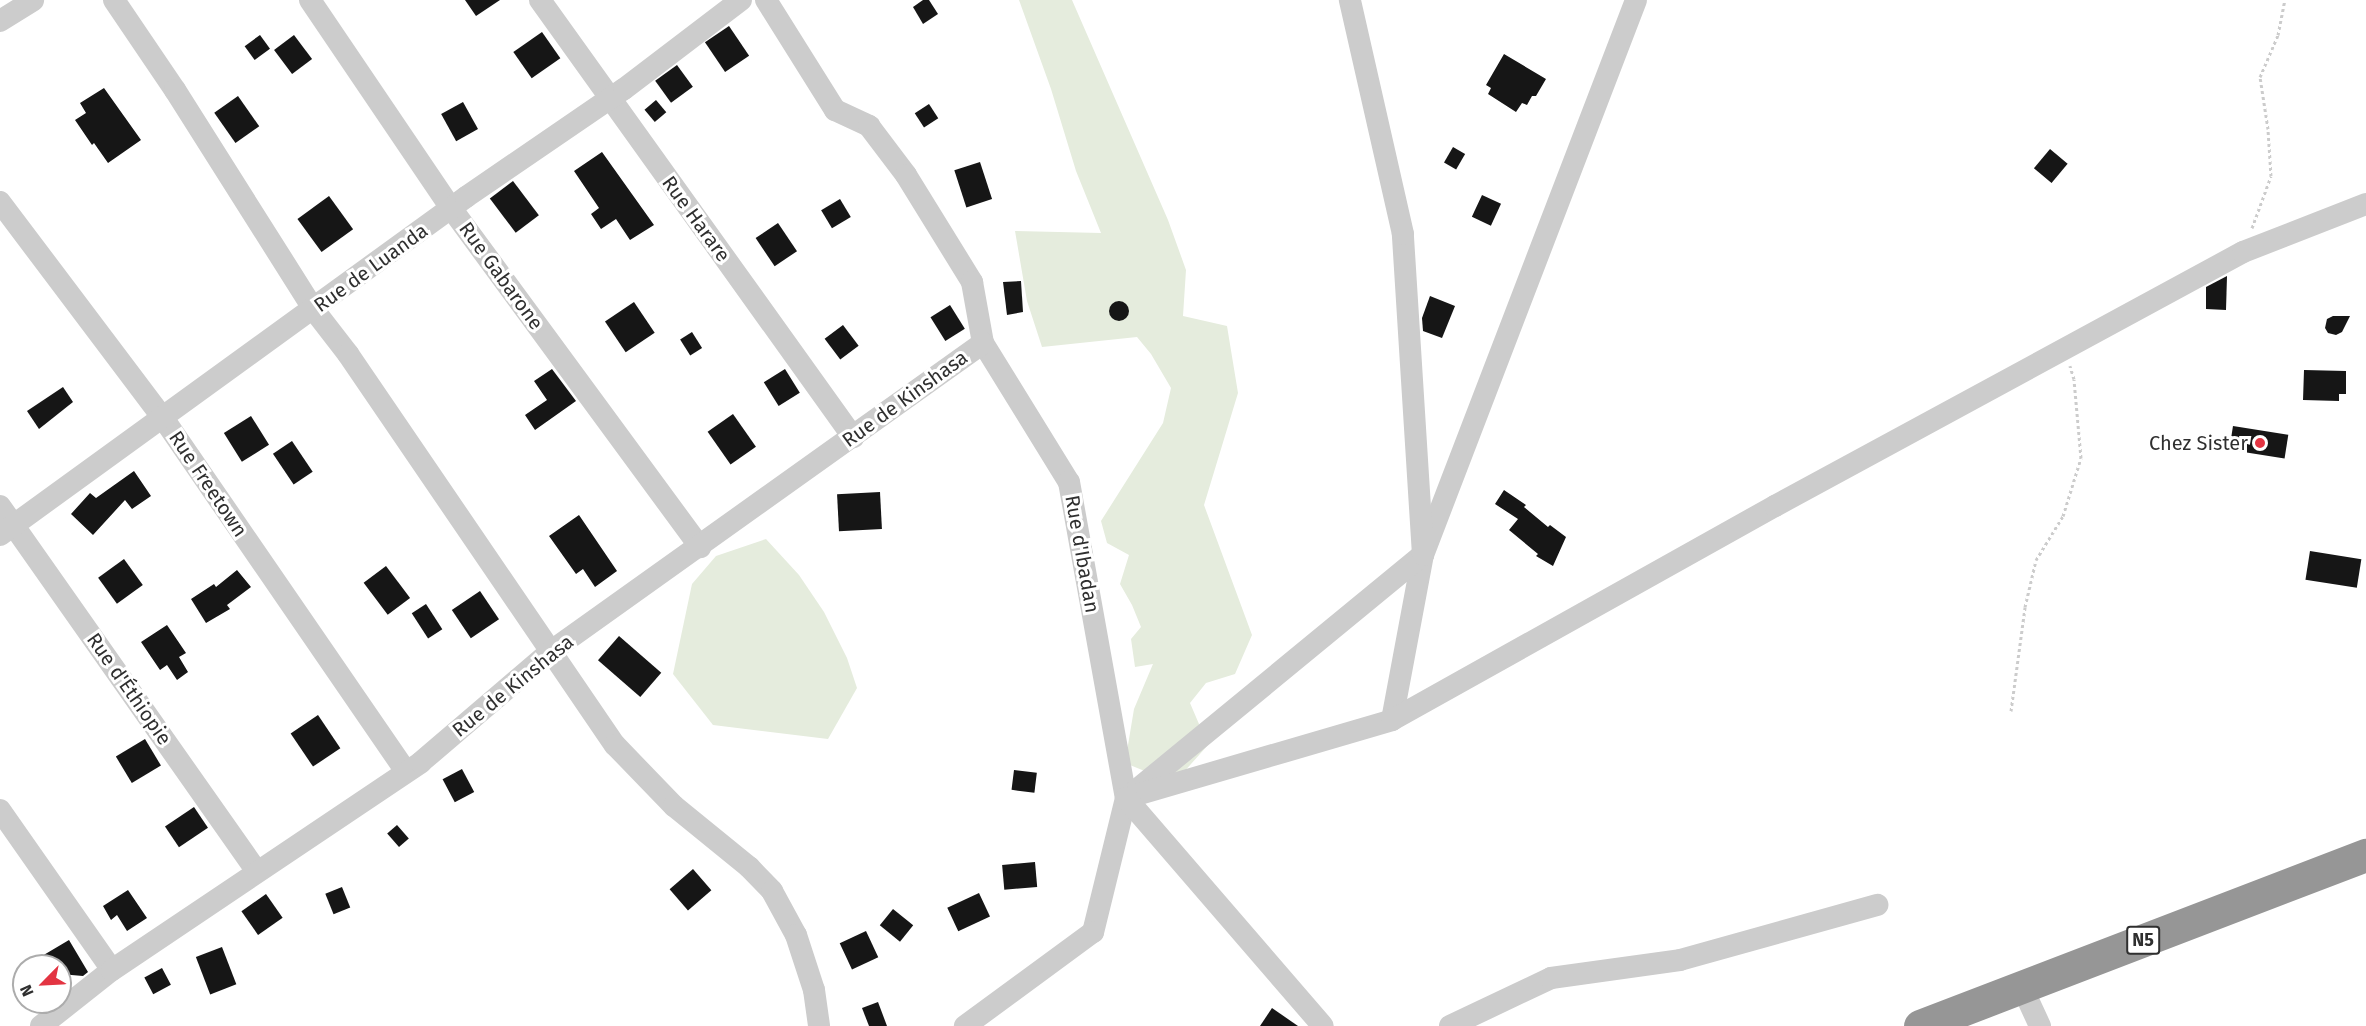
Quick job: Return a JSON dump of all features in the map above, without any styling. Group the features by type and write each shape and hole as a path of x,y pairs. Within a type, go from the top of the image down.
{"highway":[{"name":"N5","path":"1920,1026 2366,855"}],"street":[{"path":"0,21 33,0"},
{"path":"114,0 175,90 314,310 348,354 615,745 674,806 749,867 771,891 796,935 814,990 819,1026"},
{"name":"Rue Gabarone","path":"310,0 451,208 700,547"},
{"name":"Rue Harare","path":"540,0 853,437"},
{"name":"Rue de Luanda","path":"4,522 163,418 451,208 609,99 741,0"},
{"name":"Rue d'Ibadan","path":"766,0 835,110 869,126 906,175 972,282 983,343 1070,482 1126,798 1093,932 965,1026"},
{"path":"1350,0 1403,234 1423,555"},
{"path":"1392,720 1423,555 1636,0"},
{"name":"Rue Freetown","path":"0,202 163,418 406,772"},
{"path":"1126,798 1392,720 1775,506 2243,252 2366,204"},
{"name":"Rue de Kinshasa","path":"41,1026 63,1019 112,970 406,772 550,652 983,343"},
{"name":"Rue d'Éthiopie","path":"4,522 257,872"},
{"path":"1126,798 1423,555"},
{"path":"1126,798 1323,1026"},
{"path":"0,810 112,970"},
{"path":"1450,1026 1551,978 1680,960 1877,905"},
{"path":"2022,987 2040,1026"}],"path":[{"path":"2243,252 2271,176 2268,129 2260,76 2278,35 2285,0"},
{"path":"2011,711 2025,607 2036,560 2063,516 2081,458 2074,379 2064,349"}],"green space":[{"path":"1019,0 1072,0 1168,220 1186,270 1183,316 1227,326 1238,393 1204,505 1252,635 1235,674 1206,683 1190,703 1208,745 1174,783 1125,763 1134,709 1153,664 1135,667 1131,639 1141,627 1120,584 1129,555 1107,543 1101,521 1163,423 1171,388 1151,354 1137,337 1042,347 1027,301 1015,231 1101,233 1076,171 1051,89"},
{"path":"766,539 799,575 824,612 847,658 857,688 828,739 713,725 673,674 692,584 716,556"}],"building":[{"path":"465,0 500,0 476,16"},
{"path":"923,0 929,0 938,14 923,24 913,7"},
{"path":"729,26 749,56 725,72 705,42"},
{"path":"542,32 560,58 532,78 513,52"},
{"path":"260,35 270,49 255,60 245,46"},
{"path":"294,35 312,59 292,74 274,50"},
{"path":"1504,54 1546,79 1536,96 1532,96 1527,105 1522,103 1516,112 1488,94 1491,88 1486,85"},
{"path":"677,65 693,87 671,103 655,81"},
{"path":"104,88 141,140 108,163 75,120 86,113 80,103"},
{"path":"238,96 259,126 235,143 214,113"},
{"path":"656,100 666,112 655,122 645,110"},
{"path":"463,102 478,129 456,141 441,114"},
{"path":"929,104 938,118 924,128 915,113"},
{"path":"1453,147 1465,154 1456,170 1444,163"},
{"path":"2050,149 2068,164 2052,183 2034,168"},
{"path":"602,152 654,225 630,240 616,219 601,229 591,214 599,208 574,171"},
{"path":"980,162 992,199 966,207 954,170"},
{"path":"513,181 539,215 516,233 490,198"},
{"path":"1482,195 1501,204 1491,226 1472,217"},
{"path":"329,196 353,229 322,252 297,219"},
{"path":"840,199 851,217 832,228 821,210"},
{"path":"778,223 797,251 775,266 756,238"},
{"path":"2227,276 2226,310 2206,309 2206,287"},
{"path":"1021,281 1023,312 1007,315 1003,282"},
{"path":"1430,296 1455,306 1442,338 1423,331 1422,318"},
{"path":"1119,301 1126,304 1129,311 1126,318 1119,321 1112,318 1109,311 1112,304"},
{"path":"634,302 655,333 626,352 605,322"},
{"path":"950,305 965,329 945,341 930,317"},
{"path":"2333,316 2350,316 2342,332 2336,335 2328,333 2325,328 2327,319"},
{"path":"843,325 859,346 840,360 825,339"},
{"path":"692,332 702,348 690,356 680,339"},
{"path":"552,369 576,401 535,430 525,415 547,400 534,381"},
{"path":"785,369 800,393 779,406 764,382"},
{"path":"2304,370 2346,371 2346,394 2339,394 2339,401 2303,400"},
{"path":"63,387 73,402 39,429 27,411"},
{"path":"733,414 756,447 731,465 708,432"},
{"path":"251,416 269,445 242,462 224,433"},
{"path":"2233,426 2288,435 2285,458 2229,450"},
{"path":"292,441 313,472 294,485 273,454"},
{"path":"134,471 151,496 132,509 125,500 93,535 71,514 90,493 96,498"},
{"path":"1504,490 1526,505 1524,507 1548,527 1550,525 1566,537 1553,566 1536,556 1538,554 1509,530 1518,519 1495,504"},
{"path":"880,492 882,529 839,531 837,494"},
{"path":"579,515 617,571 595,587 583,569 576,574 549,536"},
{"path":"2310,551 2361,559 2357,588 2305,580"},
{"path":"124,559 143,585 117,604 98,578"},
{"path":"386,566 410,598 388,615 364,583"},
{"path":"237,570 251,587 227,605 230,609 206,623 191,599 214,584 216,587"},
{"path":"480,591 499,619 471,638 452,610"},
{"path":"426,604 442,629 428,638 412,613"},
{"path":"167,625 186,653 179,657 188,672 177,680 167,665 160,670 141,642"},
{"path":"619,636 661,673 640,697 598,660"},
{"path":"318,715 340,748 313,767 291,733"},
{"path":"145,739 161,766 132,783 116,757"},
{"path":"462,769 474,792 455,802 443,779"},
{"path":"1014,770 1037,773 1034,793 1012,790"},
{"path":"194,807 208,828 179,847 165,827"},
{"path":"397,825 409,839 399,847 387,834"},
{"path":"1035,862 1037,887 1004,890 1002,865"},
{"path":"693,869 711,890 688,910 670,889"},
{"path":"342,887 350,907 334,914 325,894"},
{"path":"128,890 147,918 127,931 117,915 111,920 103,906"},
{"path":"979,893 990,917 958,931 947,908"},
{"path":"266,894 283,918 258,935 241,911"},
{"path":"893,909 913,925 900,942 880,925"},
{"path":"866,931 878,957 852,970 840,943"},
{"path":"69,940 88,972 83,976 72,975 72,954 45,954"},
{"path":"222,947 236,984 210,994 196,957"},
{"path":"162,968 171,985 153,994 144,977"},
{"path":"878,1002 887,1026 869,1026 862,1008"},
{"path":"1272,1008 1298,1026 1260,1026"}],"place":[{"name":"Chez Sister","path":"2260,443"}]}
